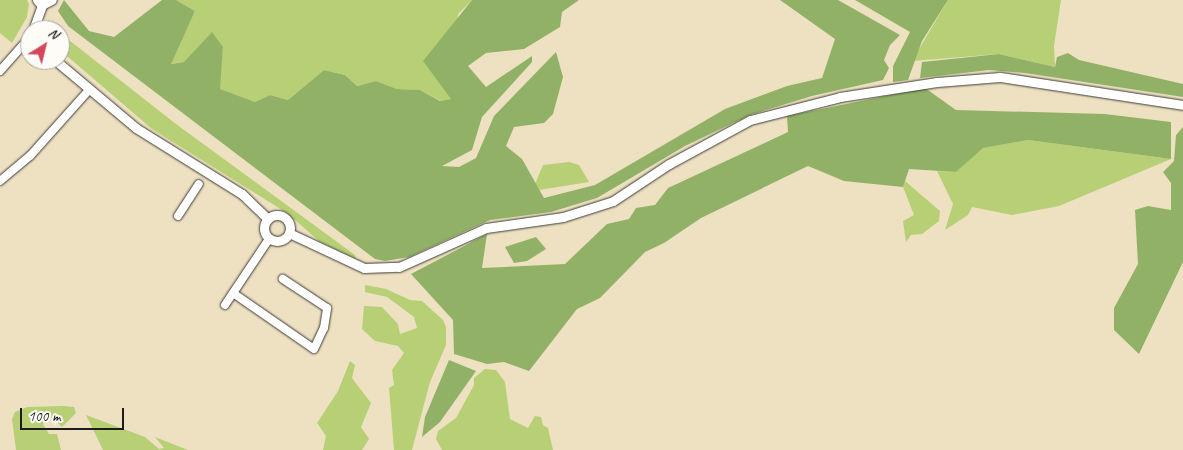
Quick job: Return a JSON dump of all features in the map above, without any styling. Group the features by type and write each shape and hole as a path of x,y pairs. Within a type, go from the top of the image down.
{"main road":[{"path":"40,2 52,0"}],"street":[{"path":"36,20 40,2"},
{"path":"0,71 20,48"},
{"path":"67,70 159,144 242,194 268,219"},
{"path":"289,233 364,268 399,267 486,228 563,217 613,201 669,164 750,120 840,97 937,82 1000,77 1183,105"},
{"path":"0,180 30,156 90,90"},
{"path":"178,216 199,184"},
{"path":"268,219 282,217 290,226 289,233 281,241 269,239"},
{"path":"268,219 264,230 269,239"},
{"path":"225,304 269,239"},
{"path":"233,293 314,349 324,328 327,308 283,279"}],"green space":[{"path":"0,0 27,0 29,4 27,17 25,20 20,20 20,29 12,43 0,33"},
{"path":"64,0 89,31 114,37 162,0 176,0 195,11 171,64 184,62 212,32 223,47 220,89 255,102 270,95 288,100 324,70 345,75 357,86 376,81 397,89 420,90 440,101 451,99 423,61 472,0 579,0 562,12 560,27 524,49 486,53 468,66 486,87 532,56 532,62 482,117 472,150 442,166 459,167 476,158 494,116 556,52 563,77 553,114 544,123 514,127 506,146 522,159 544,198 595,185 725,109 787,86 822,78 835,39 780,0 838,0 900,35 890,45 884,60 889,68 883,80 812,96 750,115 685,146 597,198 551,212 490,220 409,257 385,261 375,259 70,28 70,20 64,20 58,11"},
{"path":"176,0 472,0 458,14 451,99 441,101 420,90 397,89 376,81 357,86 345,75 324,70 288,100 270,95 255,102 219,89 223,47 184,62 170,64 195,11"},
{"path":"855,0 948,0 922,41 908,80 893,82 893,66 910,32"},
{"path":"948,0 1061,0 1054,46 1055,67 999,54 912,61"},
{"path":"70,41 176,124 355,255 356,259 320,242 287,213 152,129 70,59"},
{"path":"1068,53 1079,60 1183,84 1183,97 1025,73 989,70 920,78 922,62 999,54 1055,67 1057,57"},
{"path":"925,88 956,110 1105,114 1171,122 1171,159 1028,140 983,148 956,172 909,169 903,187 844,181 808,166 701,218 664,243 645,252 600,298 577,309 529,371 504,362 487,364 454,354 453,320 411,274 487,234 482,268 565,264 607,224 629,219 636,208 655,205 668,188 788,132 787,116"},
{"path":"1183,127 1183,262 1139,354 1114,330 1114,308 1138,264 1135,210 1148,206 1171,210 1171,183 1163,172 1174,161 1176,135"},
{"path":"1028,140 1171,159 1059,206 1012,215 972,207 968,215 945,230 953,204 937,171 956,172 982,148"},
{"path":"569,162 579,165 589,182 539,190 535,184 543,165"},
{"path":"905,181 940,211 939,221 922,234 911,235 906,242 903,221 914,215 903,187"},
{"path":"536,237 546,249 527,261 514,263 505,247"},
{"path":"365,285 386,289 410,300 422,301 443,320 446,327 446,345 430,382 412,450 394,450 389,388 394,385 392,370 404,353 398,346 375,341 362,329 364,306 382,307 398,324 400,334 417,328 414,317 387,297 365,292"},
{"path":"449,360 476,371 440,422 422,437 425,417"},
{"path":"350,361 355,365 352,378 371,403 361,427 369,439 362,450 323,450 326,436 317,423 338,391"},
{"path":"485,369 496,370 505,382 510,419 528,428 535,416 541,417 543,425 548,428 553,450 442,450 436,439 438,431 456,418 474,385 474,378"},
{"path":"27,407 74,407 76,413 62,427 53,418 47,418 43,424 49,434 57,434 61,450 16,450 12,419 15,412"},
{"path":"86,415 145,437 159,449 164,448 155,437 188,450 103,450"}]}
